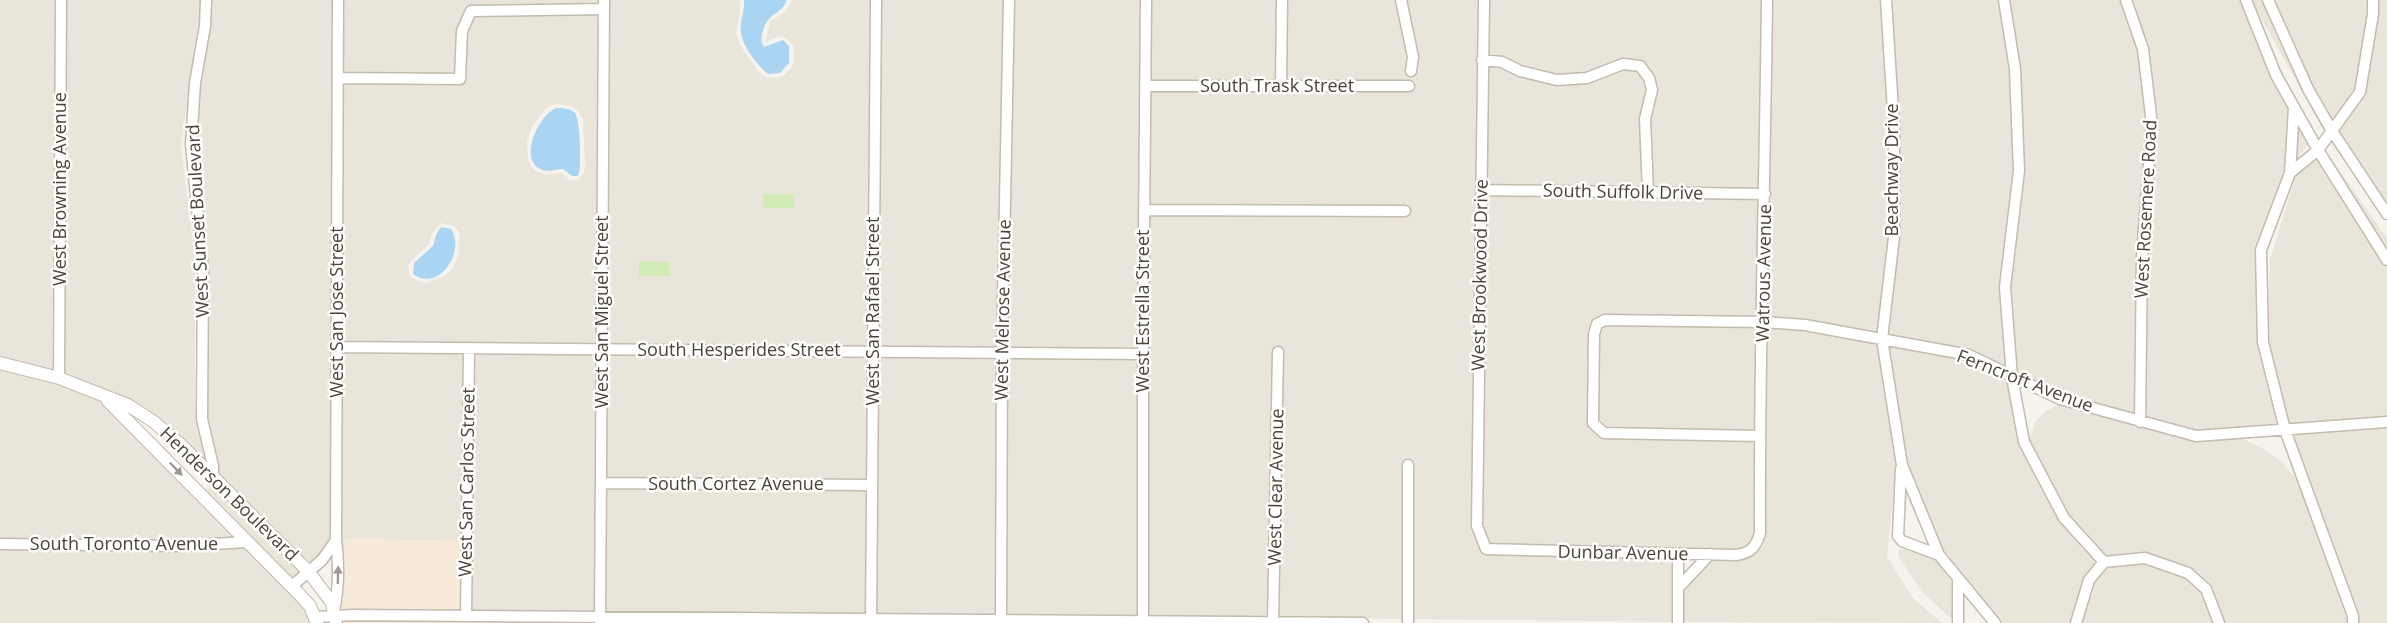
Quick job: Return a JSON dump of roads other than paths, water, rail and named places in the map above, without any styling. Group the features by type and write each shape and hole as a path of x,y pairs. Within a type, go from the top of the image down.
{"street":[{"name":"West Browning Avenue","path":"59,378 61,0"},
{"name":"West Sunset Boulevard","path":"206,0 205,26 195,83 191,144 203,270 202,419 213,466 213,476"},
{"name":"West San Jose Street","path":"335,616 338,554 336,540 336,347 338,0"},
{"name":"West San Rafael Street","path":"871,621 876,0"},
{"name":"West Melrose Avenue","path":"1001,621 1002,353 1009,0"},
{"name":"West Estrella Street","path":"1143,623 1146,0"},
{"path":"1281,86 1282,0"},
{"path":"1401,0 1413,57 1411,71"},
{"name":"West Brookwood Drive","path":"1484,0 1477,526 1486,549"},
{"name":"Watrous Avenue","path":"1757,545 1760,533 1767,0"},
{"name":"Beachway Drive","path":"1886,0 1894,126 1894,237 1882,339 1902,465"},
{"path":"2004,0 2015,69 2019,171 2005,287 2012,377 2024,442 2064,518 2104,562"},
{"name":"West Rosemere Road","path":"2126,0 2143,49 2152,124 2142,256 2140,422"},
{"path":"2246,0 2276,75 2318,150 2387,260"},
{"path":"2268,0 2308,89 2332,131 2387,214"},
{"path":"2290,173 2318,150 2360,92 2373,14 2373,0"},
{"path":"338,78 460,79 462,31 471,11 604,5"},
{"name":"West San Miguel Street","path":"600,620 604,5"},
{"path":"1482,60 1503,62 1520,71 1557,80 1587,78 1623,64 1640,66 1649,78 1652,90 1645,119 1648,192"},
{"name":"South Trask Street","path":"1145,86 1409,86"},
{"path":"2294,108 2290,173 2261,250 2263,342 2285,430 2354,623"},
{"name":"South Suffolk Drive","path":"1481,190 1765,194"},
{"path":"1144,210 1405,211"},
{"name":"Ferncroft Avenue","path":"1760,436 1604,433 1593,423 1594,334 1597,324 1605,320 1763,322 1805,325 1969,355 2060,399 2196,436 2387,422"},
{"name":"South Hesperides Street","path":"336,347 1143,354"},
{"name":"West San Carlos Street","path":"466,616 469,349"},
{"name":"West Clear Avenue","path":"1274,621 1278,352"},
{"name":"Henderson Boulevard","path":"0,363 59,378 105,398 128,405 154,422 213,476 308,571 327,595 335,616"},
{"name":"Henderson Boulevard","path":"105,398 292,586 310,606 315,621"},
{"path":"1408,465 1408,623"},
{"path":"1902,465 1898,536 1902,542 1939,555"},
{"path":"1902,465 1939,555 1992,622"},
{"path":"198,491 213,476"},
{"name":"South Cortez Avenue","path":"601,483 872,485"},
{"path":"292,586 329,553 336,540"},
{"name":"South Toronto Avenue","path":"0,544 178,546 247,542"},
{"name":"Dunbar Avenue","path":"1486,549 1743,554 1751,551 1757,545"},
{"path":"1678,554 1678,623"},
{"path":"1678,588 1710,554"},
{"path":"2076,623 2089,580 2104,562 2145,558 2188,573 2206,589 2219,623"},
{"path":"1958,580 1958,623"},
{"path":"315,621 335,616 466,616 600,620 1363,623"}],"water":[{"path":"744,0 787,0 781,9 767,21 761,38 764,47 783,40 789,46 789,63 780,73 768,74 755,61 742,38 741,21"},
{"path":"556,108 571,110 577,117 580,154 578,176 572,176 563,169 548,171 538,168 533,161 532,142 536,131 542,121"},
{"path":"441,227 451,229 455,238 455,248 447,267 432,278 423,278 413,274 414,263 433,246"}]}
